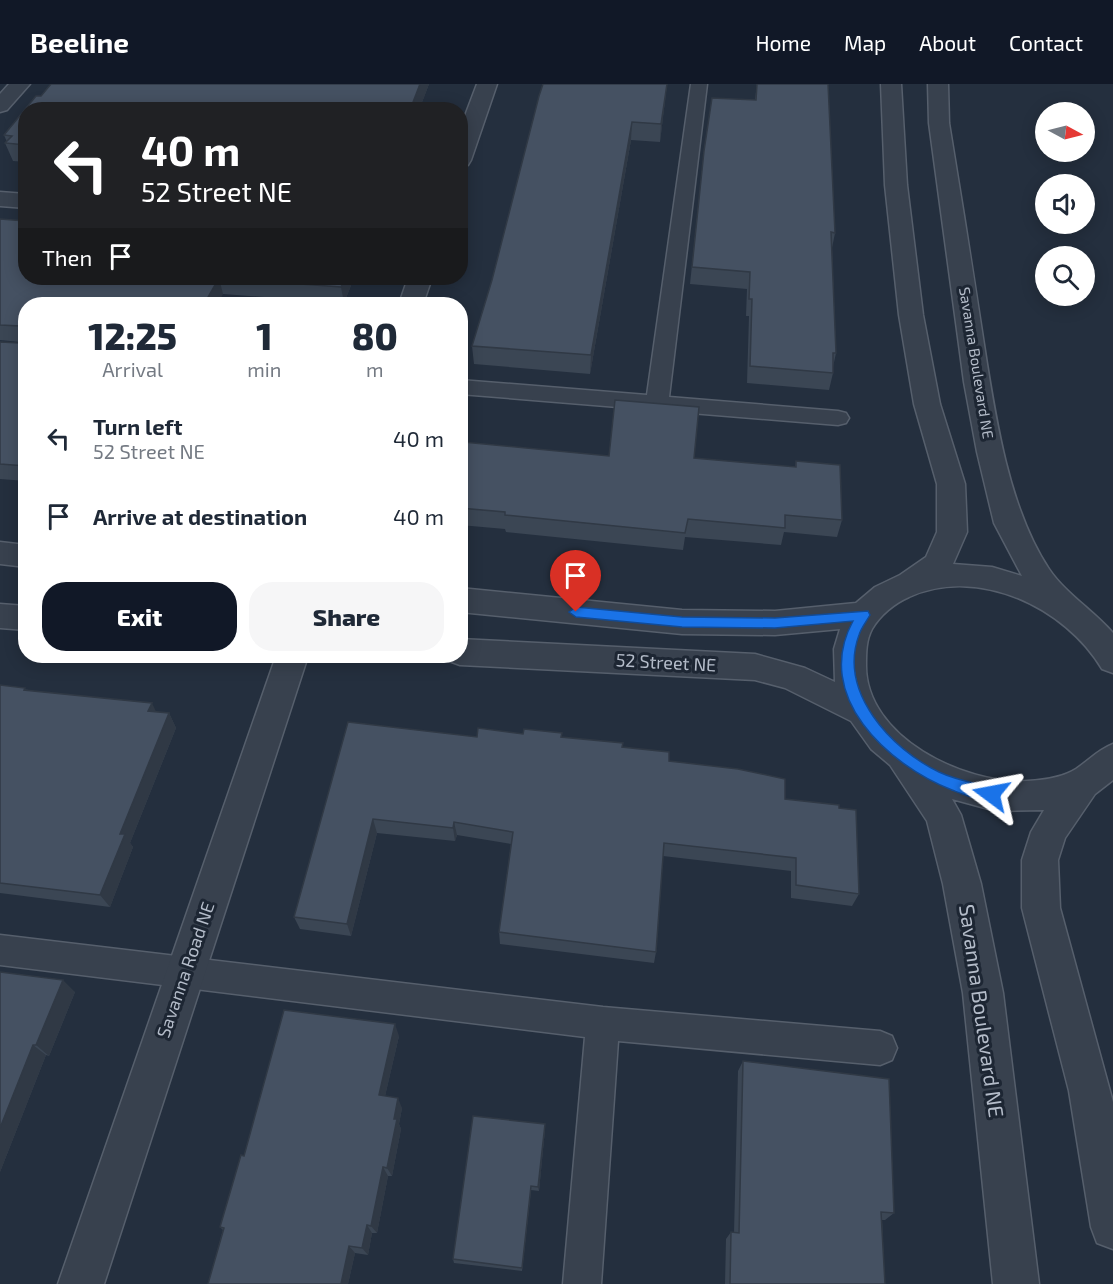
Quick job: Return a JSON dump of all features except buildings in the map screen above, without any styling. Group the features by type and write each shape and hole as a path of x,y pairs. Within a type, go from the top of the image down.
{"street":[{"path":"0,106 20,84"},
{"path":"468,137 487,84"},
{"path":"891,84 895,164 911,315 927,404 951,484 952,532 938,564 912,582 884,595 863,615 852,636 848,660 851,685 862,711 878,734 899,754 933,776 981,792 1011,797 1050,795 1082,784"},
{"name":"Savanna Boulevard NE","path":"938,84 939,123 977,382 1009,524 1039,579 1078,618"},
{"path":"0,199 18,200"},
{"path":"0,554 18,555"},
{"path":"912,582 943,576 978,576 1004,582 1047,598 1078,618 1108,650 1113,660"},
{"path":"468,601 682,622 775,623 863,615"},
{"path":"0,616 18,617"},
{"name":"52 Street NE","path":"468,652 755,667 793,678 862,711"},
{"name":"Savanna Road NE","path":"81,1284 290,663"},
{"name":"Savanna Boulevard NE","path":"899,754 943,815 962,884 982,993 1016,1284"},
{"path":"1113,759 1082,784 1049,832 1040,860 1041,908 1090,1091 1113,1227"}],"lane":[{"path":"657,403 699,84"},
{"path":"468,388 838,418"},
{"path":"0,950 603,1023 880,1048"},
{"path":"582,1284 603,1023"}],"route":[{"path":"576,612 682,622 775,623 863,615 852,636 848,660 851,685 862,711 878,734 899,754 933,776 971,791 991,794"}]}
